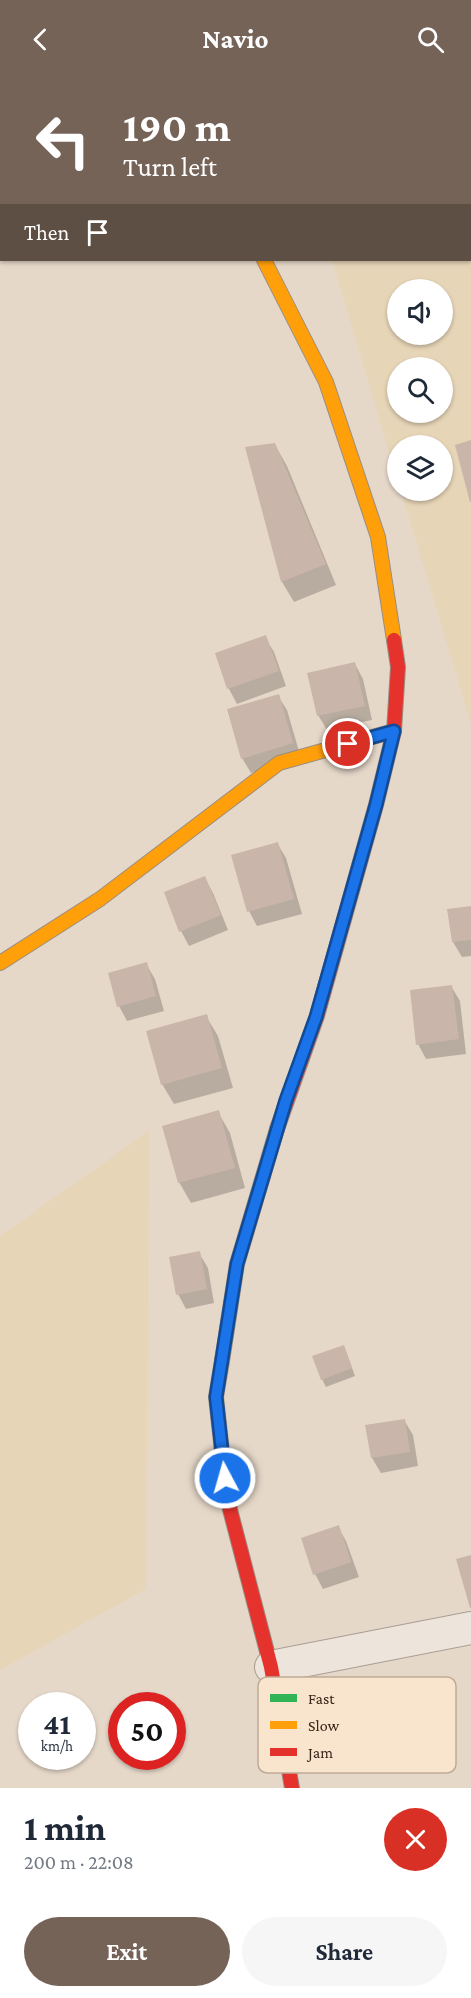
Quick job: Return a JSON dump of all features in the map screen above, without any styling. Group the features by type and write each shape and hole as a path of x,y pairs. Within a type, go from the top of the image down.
{"main road":[{"path":"265,261 326,382 378,537 398,667 394,731 376,805 316,1017 286,1100 237,1264 216,1397 227,1498 272,1677"},
{"path":"0,963 100,899 279,763 394,731"},
{"path":"289,1773 292,1788"}],"street":[{"path":"270,1667 471,1628"}],"shaded area":[{"path":"332,261 471,261 471,724 404,501 453,501 453,435 387,435 387,445"},
{"path":"149,1131 146,1589 0,1670 0,1236"}],"building":[{"path":"471,440 471,502 470,502 455,445"},
{"path":"275,443 326,564 281,582 245,447"},
{"path":"266,635 279,671 227,689 215,653"},
{"path":"355,662 365,706 317,716 307,673"},
{"path":"279,694 293,743 241,759 227,709"},
{"path":"278,842 294,899 247,912 231,855"},
{"path":"205,876 221,915 179,932 164,892"},
{"path":"471,906 471,940 452,942 447,909"},
{"path":"147,962 156,996 117,1007 108,973"},
{"path":"452,985 459,1039 416,1045 410,990"},
{"path":"207,1014 222,1068 161,1085 146,1031"},
{"path":"219,1110 235,1168 178,1183 162,1126"},
{"path":"200,1251 207,1289 176,1295 169,1257"},
{"path":"344,1345 352,1368 321,1380 312,1356"},
{"path":"405,1419 410,1452 371,1458 365,1425"},
{"path":"339,1525 351,1562 313,1575 301,1538"},
{"path":"471,1555 471,1608 470,1608 456,1559"}],"traffic: fast":[{"path":"222,1361 237,1264 277,1129"}],"traffic: slow":[{"path":"265,261 326,382 378,537 394,640"},
{"path":"0,963 100,899 279,763 394,731"}],"traffic: jam":[{"path":"277,1129 317,1016 376,805 394,731 398,667 394,640"},
{"path":"222,1361 216,1397 227,1498 273,1677"},
{"path":"289,1773 292,1788"}],"route":[{"path":"225,1478 216,1397 237,1264 286,1100 316,1017 376,805 394,731 348,744"}]}
